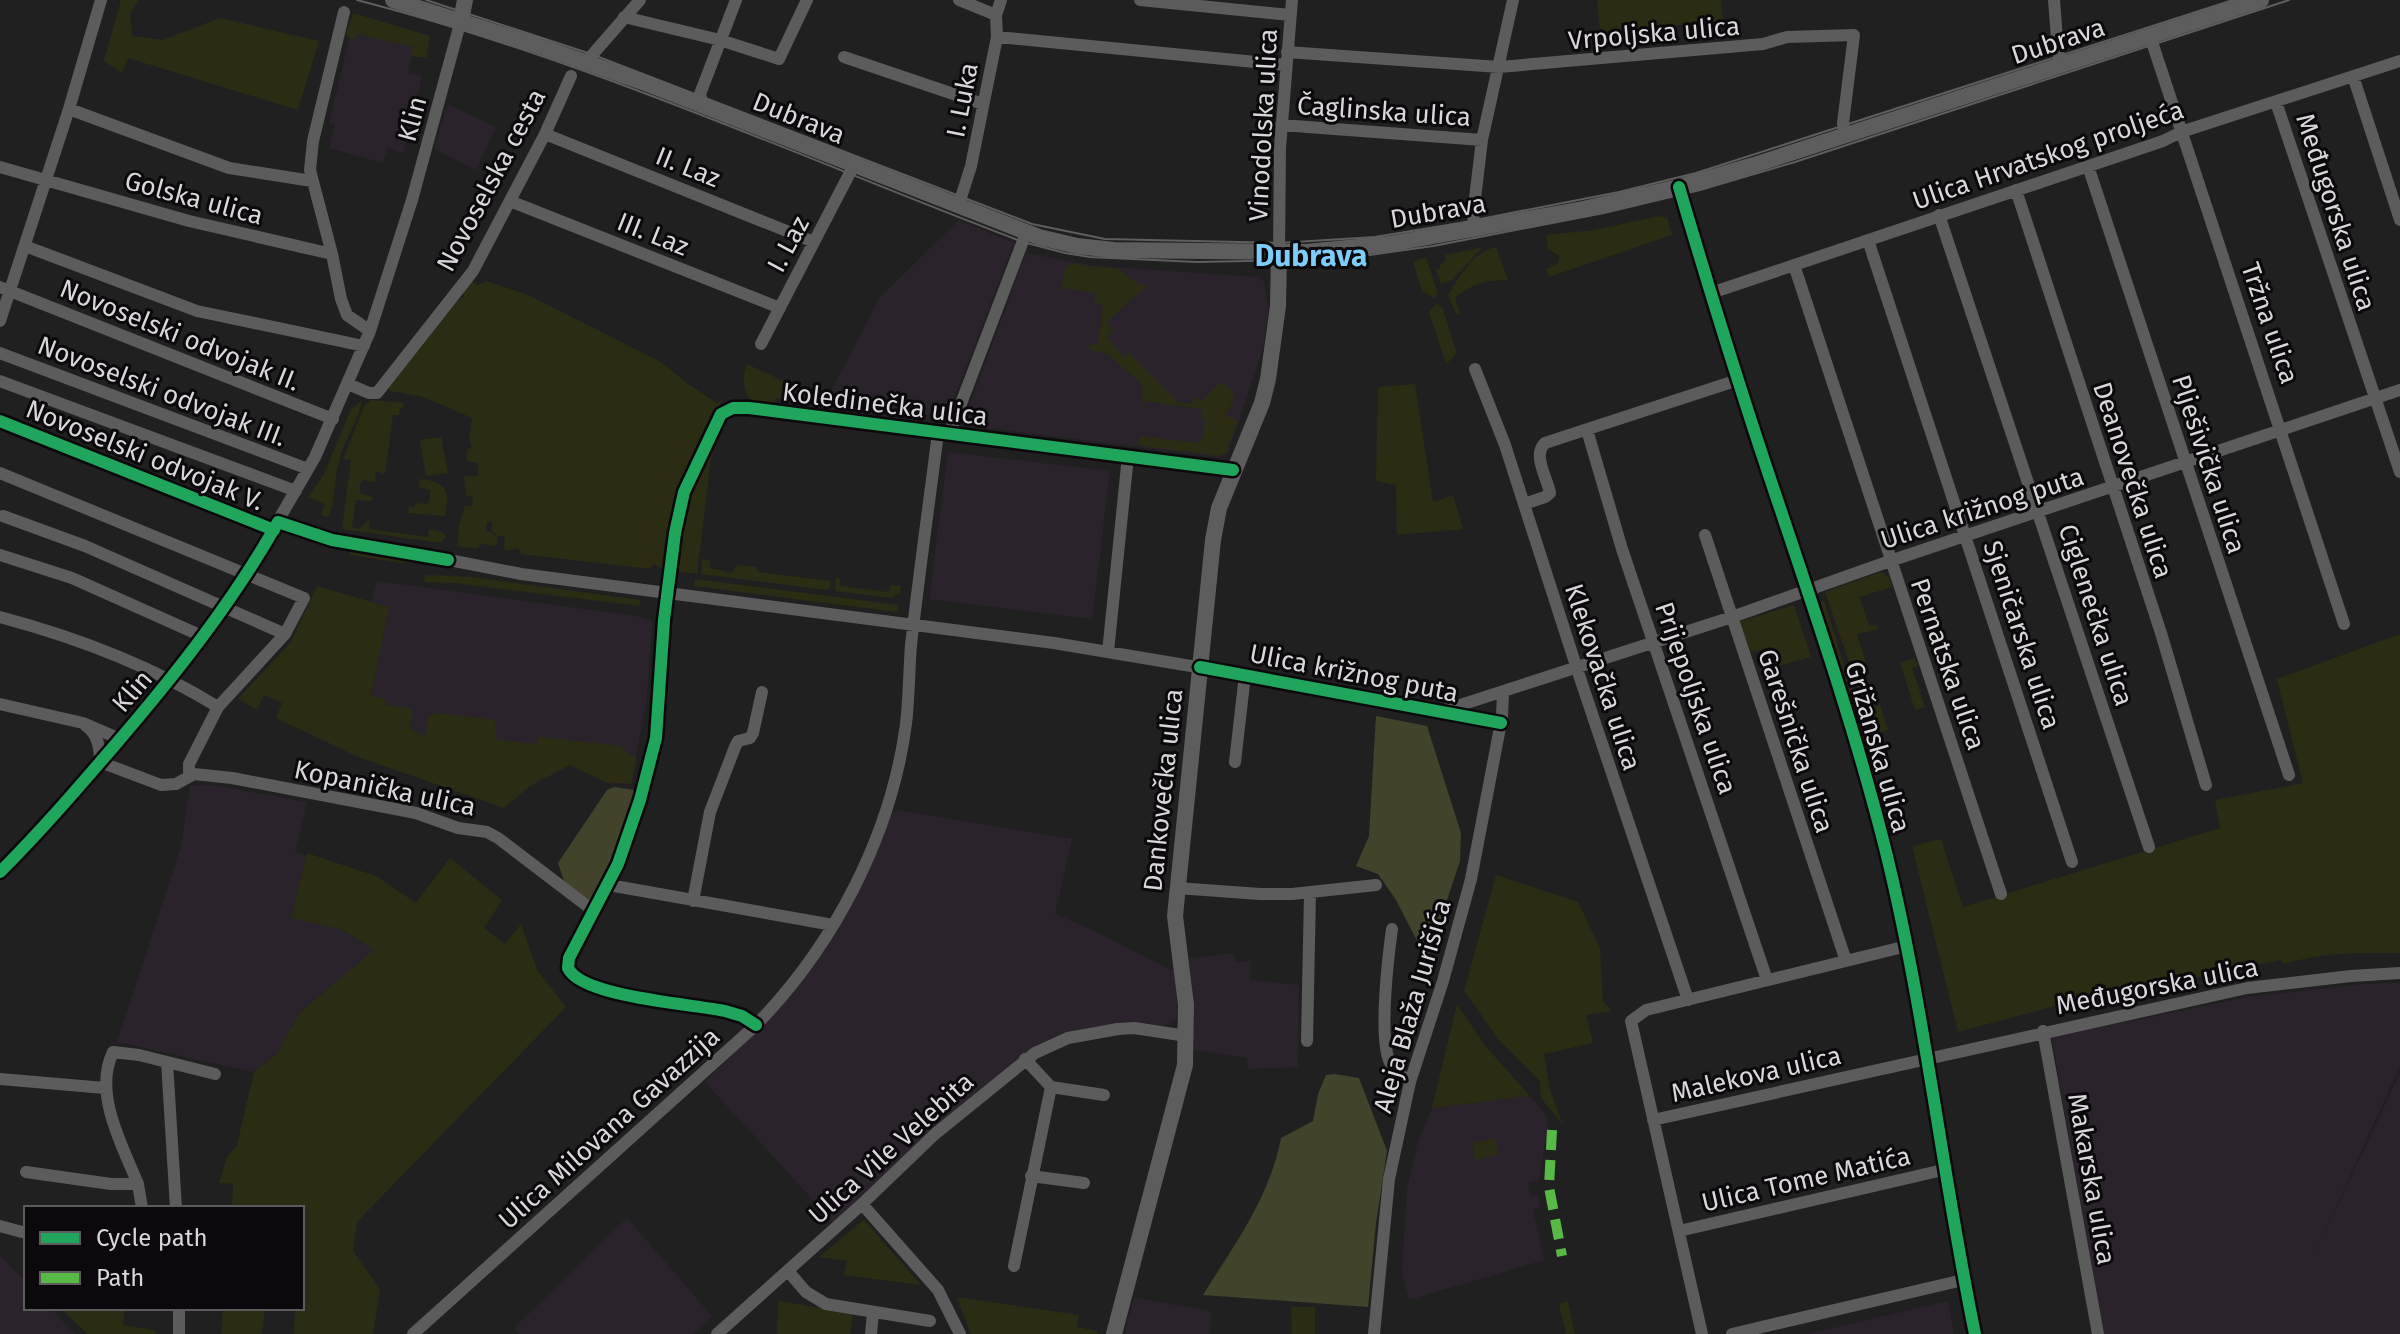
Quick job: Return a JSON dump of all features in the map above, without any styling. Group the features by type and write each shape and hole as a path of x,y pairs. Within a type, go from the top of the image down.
{"main road":[{"name":"Dubrava","path":"393,0 586,62 1026,233 1067,244 1105,249 1279,253 1369,247 1475,229 1679,187 2261,0"},
{"path":"461,20 465,0"},
{"name":"Dankovečka ulica","path":"1114,1334 1184,1071 1187,1036 1184,987 1175,931 1177,888 1213,540 1219,508 1254,423 1268,379 1278,306 1279,253"}],"street":[{"path":"0,321 5,289 25,246 101,0"},
{"path":"586,62 640,0"},
{"path":"703,106 700,94 736,0"},
{"path":"624,17 720,40 779,59 807,0"},
{"path":"959,0 996,15"},
{"name":"I. Luka","path":"958,207 969,177 997,37 996,15 1001,0"},
{"path":"1140,0 1290,15"},
{"name":"Vinodolska ulica","path":"1279,253 1281,125 1292,0"},
{"path":"1475,229 1473,215 1482,140 1513,0"},
{"path":"2054,0 2061,66"},
{"path":"344,12 310,158 312,181 347,315 370,331"},
{"name":"Klin","path":"0,872 47,825 204,637 248,575 308,469 370,331 416,187 461,20"},
{"name":"Vrpoljska ulica","path":"1499,67 1748,46 1787,37 1854,35 1843,123 1845,136"},
{"name":"Tržna ulica","path":"2150,36 2344,624"},
{"path":"997,37 1287,58 1499,67"},
{"path":"844,57 983,104"},
{"name":"Ulica Hrvatskog proljeća","path":"1711,293 2163,141 2181,132 2400,61"},
{"name":"Novoselska cesta","path":"348,384 377,393 473,271 545,134 571,76"},
{"path":"2353,76 2400,220"},
{"name":"Međugorska ulica","path":"2276,102 2400,472"},
{"path":"69,109 229,168 312,181"},
{"name":"Čaglinska ulica","path":"1281,125 1482,140"},
{"name":"II. Laz","path":"545,134 814,242"},
{"name":"I. Laz","path":"761,344 854,165"},
{"name":"Plješivička ulica","path":"2088,166 2289,775"},
{"name":"Golska ulica","path":"0,167 189,221 332,254"},
{"name":"Grižanska ulica","path":"1679,187 1867,780 1907,946 1943,1170 1975,1334"},
{"name":"Deanovečka ulica","path":"2016,190 2161,633 2206,785"},
{"name":"III. Laz","path":"510,201 780,308"},
{"name":"Ciglenečka ulica","path":"1939,215 2149,847"},
{"path":"944,434 1026,233"},
{"name":"Sjeničarska ulica","path":"1868,240 2072,862"},
{"path":"25,246 197,311 364,346"},
{"name":"Pernatska ulica","path":"1794,265 2001,894"},
{"name":"Novoselski odvojak II.","path":"5,289 333,419"},
{"name":"Novoselski odvojak III.","path":"0,353 308,469"},
{"name":"Klekovačka ulica","path":"1475,369 1505,445 1688,1000"},
{"path":"1524,504 1550,493 1538,455 1541,445 1738,380"},
{"path":"0,381 296,491"},
{"name":"Ulica križnog puta","path":"1442,711 1577,669 2400,390"},
{"name":"Koledinečka ulica","path":"667,594 684,492 718,420 727,410 749,408 1233,470"},
{"name":"Novoselski odvojak V.","path":"0,421 276,526"},
{"name":"Prijepoljska ulica","path":"1587,430 1622,549 1767,980"},
{"name":"Koledinečka ulica","path":"915,624 944,434"},
{"path":"1108,652 1128,456"},
{"path":"0,473 304,598 285,634 218,707 189,764 189,776"},
{"path":"3,516 85,546 285,634"},
{"path":"276,526 344,543 521,574 915,624 1200,667"},
{"name":"Garešnička ulica","path":"1705,535 1846,961"},
{"path":"0,555 72,578 204,637"},
{"path":"667,594 656,738 634,821 609,885 568,963 569,972 578,981 621,994 725,1011 742,1016 756,1025"},
{"path":"0,617 42,628 171,679 218,707"},
{"name":"Ulica Milovana Gavazzija","path":"413,1334 718,1062 797,979 833,925 855,884 887,804 905,727 915,624"},
{"name":"Ulica križnog puta","path":"1200,667 1501,723"},
{"path":"1235,762 1245,675"},
{"path":"693,901 710,812 738,741 750,738 753,733 762,692"},
{"name":"Aleja Blaža Jurišića","path":"1374,1334 1389,1179 1410,1082 1443,981 1471,879 1501,723 1503,692"},
{"path":"0,704 83,723 120,739"},
{"path":"83,723 96,737 100,762"},
{"name":"Kopanička ulica","path":"100,762 161,785 176,784 189,776 201,774 232,778 416,813 458,828 487,832 595,912"},
{"path":"609,885 833,925"},
{"path":"1177,888 1260,894 1310,893 1376,885"},
{"path":"1307,1041 1310,893"},
{"path":"1392,929 1387,968 1386,1049 1390,1063 1410,1082"},
{"path":"1688,1000 1907,946"},
{"name":"Međugorska ulica","path":"1926,1058 2247,988 2400,973"},
{"name":"Malekova ulica","path":"1688,1000 1646,1010 1635,1016 1631,1026 1653,1120 1926,1058"},
{"name":"Ulica Vile Velebita","path":"717,1334 935,1134 1025,1059 1068,1038 1118,1029 1134,1028 1187,1036"},
{"name":"Makarska ulica","path":"2043,1031 2098,1334"},
{"path":"142,1206 138,1184 105,1088 108,1062 113,1052 120,1051 215,1074"},
{"path":"1025,1059 1051,1087 1104,1095"},
{"path":"167,1062 176,1206"},
{"path":"0,1079 105,1088"},
{"path":"1014,1266 1051,1087"},
{"path":"1653,1120 1702,1334"},
{"name":"Ulica Tome Matića","path":"1679,1231 1943,1170"},
{"path":"26,1172 111,1184 138,1184"},
{"path":"1031,1176 1084,1183"},
{"path":"862,1204 938,1290 960,1334"},
{"path":"0,1226 24,1232"},
{"path":"788,1271 816,1300 930,1321"},
{"path":"1732,1334 1963,1280"},
{"path":"179,1310 179,1334"},
{"path":"871,1334 873,1312"}],"shaded area":[{"path":"356,33 414,47 408,73 422,76 418,94 408,110 408,133 403,153 388,148 383,163 329,148 335,125 329,124 349,38 355,40"},
{"path":"448,104 496,127 476,170 434,149"},
{"path":"959,220 1014,243 947,417 826,401 880,297"},
{"path":"1026,253 1095,266 1257,277 1264,282 1268,310 1263,348 1228,453 1219,457 962,425"},
{"path":"948,452 1110,471 1092,619 929,599"},
{"path":"377,581 637,616 652,621 647,697 631,784 605,782 570,765 530,786 410,729 409,708 385,705 371,695 388,607 371,602"},
{"path":"212,785 307,802 295,851 307,856 292,917 343,930 375,950 300,1012 277,1054 254,1072 117,1042 181,847 190,786"},
{"path":"896,810 1072,839 1055,914 1174,972 1178,1015 1173,1022 1163,1026 1130,1024 1085,1029 1045,1042 1025,1053 932,1132 834,1223 705,1082 780,1007 829,943 890,814"},
{"path":"1234,953 1235,962 1251,961 1250,980 1299,985 1298,1067 1248,1069 1247,1058 1194,1050 1194,1018 1187,959"},
{"path":"2400,983 2400,1066 2312,1260 2400,1073 2400,1334 2102,1334 2052,1037 2249,997"},
{"path":"1530,1096 1547,1116 1548,1123 1539,1180 1528,1183 1530,1196 1538,1195 1540,1207 1533,1209 1544,1260 1409,1300 1402,1270 1407,1189 1419,1139 1432,1108"},
{"path":"627,1218 712,1316 693,1334 519,1334 514,1328"},
{"path":"0,1255 24,1281 24,1310 52,1310 75,1334 0,1334"},
{"path":"1134,1298 1211,1311 1210,1334 1124,1334"},
{"path":"1948,1301 1954,1334 1808,1334"}],"green space":[{"path":"121,0 139,0 130,14 132,36 163,40 220,18 319,41 298,110 128,58 122,73 104,61"},
{"path":"1597,0 1721,0 1723,21 1600,32"},
{"path":"353,13 430,36 426,58 411,56 413,47 357,34 355,40 349,38 346,34"},
{"path":"1659,216 1667,218 1672,235 1549,277 1546,269 1557,264 1560,256 1548,249 1546,235 1594,230"},
{"path":"1483,247 1452,280 1441,284 1436,269 1440,269 1440,264 1445,262 1445,255"},
{"path":"1496,247 1508,280 1486,282 1468,289 1455,298 1460,313 1456,314 1448,295 1474,259"},
{"path":"1426,257 1438,294 1434,298 1422,291 1413,262"},
{"path":"1066,266 1119,269 1137,283 1147,286 1107,322 1113,331 1107,338 1124,357 1128,353 1132,356 1178,402 1189,404 1197,397 1201,401 1220,383 1226,385 1235,396 1226,416 1238,420 1226,454 1218,456 1137,445 1139,436 1198,443 1203,437 1205,421 1201,409 1144,401 1142,410 1141,383 1107,354 1090,350 1090,344 1098,345 1103,305 1094,302 1095,293 1062,288 1058,297"},
{"path":"470,279 477,285 486,281 528,295 661,362 717,403 723,399 683,477 673,511 664,570 654,564 650,569 521,554 518,548 506,551 505,536 498,536 492,531 492,522 487,522 486,531 498,538 496,546 480,544 478,549 457,546 465,506 472,506 473,497 466,496 464,476 478,476 478,463 466,461 467,449 471,448 472,418 423,397 391,391 386,387 402,366 407,365 449,309 464,296 463,289"},
{"path":"1437,303 1443,309 1456,351 1446,364 1429,312"},
{"path":"747,364 829,402 920,414 915,424 915,415 883,412 882,419 880,411 855,408 852,416 853,408 828,405 825,412 825,404 802,401 801,409 798,409 798,401 776,398 774,406 754,403 744,385"},
{"path":"1415,384 1433,502 1453,495 1463,529 1397,535 1396,485 1376,481 1378,387"},
{"path":"371,400 404,403 399,415 393,415 385,474 376,471 375,482 363,480 360,483 360,493 373,497 372,501 356,500 352,527 359,529 370,521 369,529 428,537 429,529 446,536 441,543 342,529 351,460 343,459 364,406"},
{"path":"362,401 339,461 328,518 321,515 324,504 308,497 324,474 351,409"},
{"path":"723,423 712,450 697,574 676,571 690,492"},
{"path":"441,437 448,473 426,476 420,440"},
{"path":"420,479 436,482 444,489 447,500 445,516 408,513 409,506 430,501 430,490 418,487"},
{"path":"350,552 435,563 403,563 350,555"},
{"path":"702,559 710,560 710,568 733,573 736,565 756,567 758,572 831,581 830,588 701,574"},
{"path":"1881,572 1889,577 1892,587 1860,597 1869,626 1877,625 1878,629 1857,634 1866,663 1851,668 1825,592"},
{"path":"425,575 472,577 640,600 640,606 424,582"},
{"path":"836,577 840,579 840,586 888,592 891,585 901,586 900,593 892,598 835,591"},
{"path":"695,579 898,605 897,612 694,586"},
{"path":"317,586 389,607 371,695 385,700 385,705 413,711 410,729 425,736 429,715 439,713 495,720 497,740 537,744 538,737 621,746 630,756 637,758 631,784 605,782 570,765 530,786 504,808 358,757 276,718 282,703 264,695 257,710 238,699 291,642"},
{"path":"1824,601 1876,766 1873,768 1820,602"},
{"path":"1794,605 1811,657 1778,666 1771,647 1751,652 1739,622"},
{"path":"2400,634 2400,953 2327,955 2284,964 2280,960 2055,1006 1958,1032 1912,846 1941,839 1963,907 2220,828 2215,800 2303,783 2277,679"},
{"path":"1915,658 1918,666 1912,668 1925,707 1915,710 1900,663"},
{"path":"1861,671 1872,703 1863,706 1853,674"},
{"path":"1880,705 1888,730 1872,734 1864,710"},
{"path":"1376,716 1427,726 1461,833 1460,861 1427,960 1396,900 1378,874 1356,866 1369,836"},
{"path":"614,787 635,790 615,855 589,903 564,881 558,863 607,790"},
{"path":"307,853 376,876 416,903 450,858 502,900 484,928 505,944 521,924 537,970 566,1007 357,1222 353,1251 380,1289 373,1334 294,1334 295,1310 304,1310 304,1206 232,1206 233,1184 219,1183 227,1157 237,1145 254,1072 277,1054 300,1012 374,950 343,930 291,918"},
{"path":"1496,875 1578,902 1600,948 1603,1001 1612,1011 1586,1015 1593,1043 1544,1054 1550,1090 1563,1125 1541,1098 1540,1081 1499,1040 1464,991"},
{"path":"1457,1004 1486,1047 1530,1096 1432,1108"},
{"path":"1326,1075 1359,1078 1387,1151 1368,1307 1203,1295 1260,1200 1281,1138 1313,1121 1318,1094"},
{"path":"1495,1138 1499,1154 1475,1160 1472,1143"},
{"path":"863,1220 921,1285 844,1275 847,1261 819,1257"},
{"path":"957,1297 1079,1315 1077,1327 1098,1331 1097,1334 971,1334"},
{"path":"778,1301 853,1313 850,1334 777,1334"},
{"path":"1566,1301 1575,1334 1566,1334 1559,1304"},
{"path":"1291,1307 1315,1307 1315,1334 1292,1334"},
{"path":"62,1310 125,1310 123,1325 155,1330 155,1334 88,1334"},
{"path":"223,1310 265,1310 262,1334 221,1334"}],"tram line":[{"path":"357,0 442,24 610,80 1023,242 1090,257 1197,262 1341,259 1433,246 1604,213 1700,190 1795,162 2289,0"},
{"path":"426,0 591,54 1032,224 1105,239 1279,243 1375,237 1460,223 1619,192 1696,173 2233,0"}],"marked path":[{"path":"1552,1130 1549,1187 1562,1256"}],"cycle path":[{"path":"1679,187 1739,383 1849,718 1886,852 1912,972 1975,1334"},
{"path":"756,1025 742,1016 725,1011 615,993 577,978 568,968 569,958 618,864 640,800 656,738 664,620 675,533 684,492 721,414 733,408 749,408 1233,470"},
{"path":"0,421 274,530"},
{"path":"0,872 73,793 181,665 242,581 278,522 332,540 448,560"},
{"path":"1200,667 1501,723"}],"district":[{"name":"Dubrava","path":"1311,256"}]}
